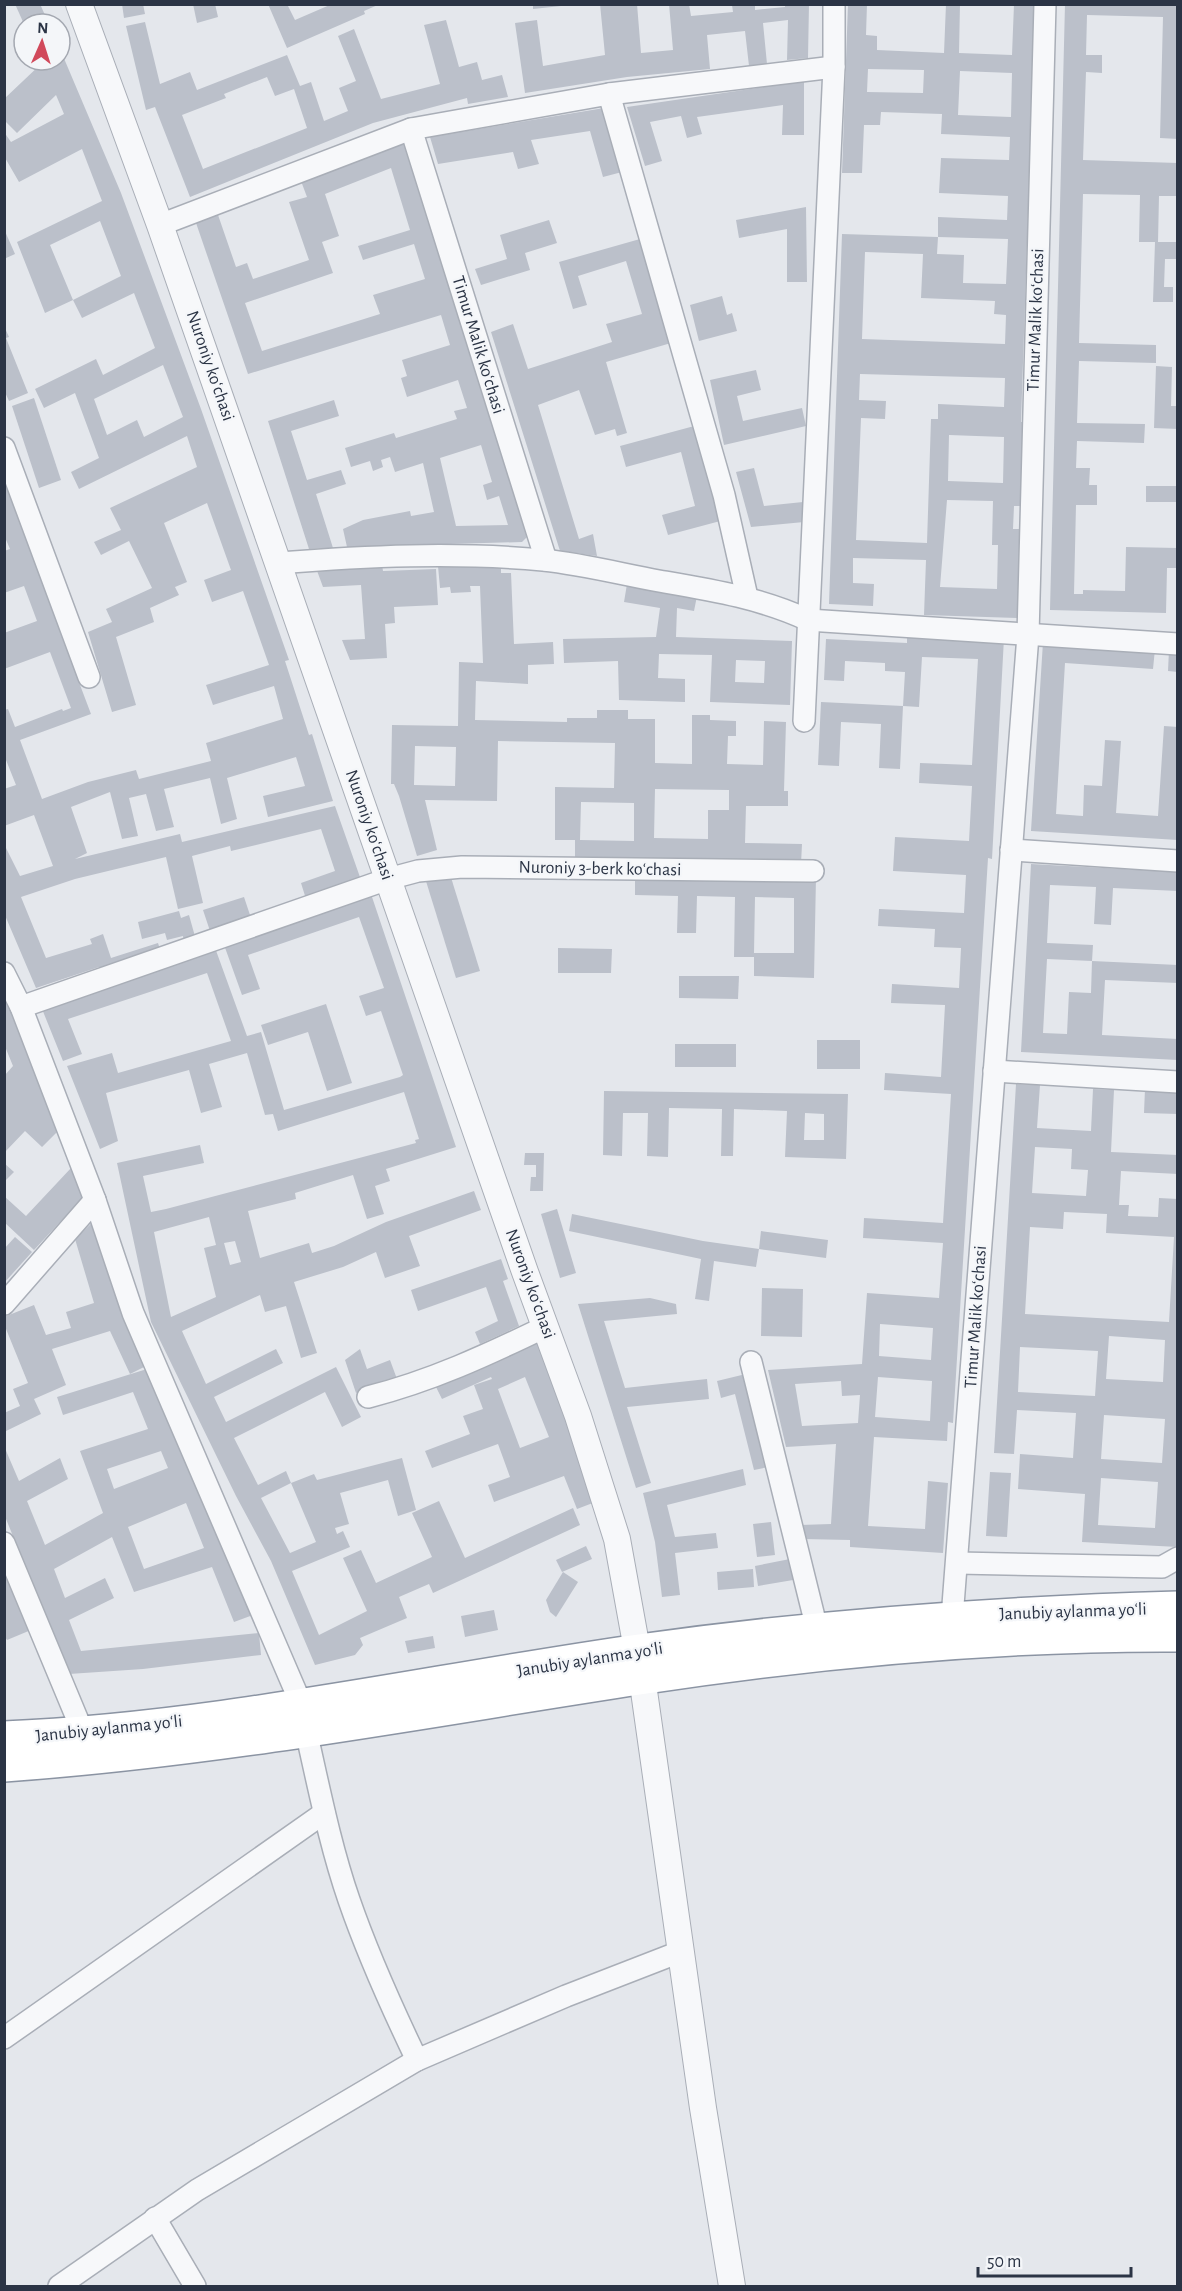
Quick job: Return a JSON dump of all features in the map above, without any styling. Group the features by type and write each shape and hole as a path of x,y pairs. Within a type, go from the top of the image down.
{"highway":[{"name":"Janubiy aylanma yoʻli","path":"4,1765 161,1751 304,1719 640,1664 817,1629 952,1618 1178,1608"},
{"name":"Janubiy aylanma yoʻli","path":"640,1664 819,1655 955,1642 1178,1635"},
{"name":"Janubiy aylanma yoʻli","path":"4,1738 84,1735 304,1719"}],"street":[{"name":"Nuroniy koʻchasi","path":"79,4 160,225 279,563 578,1416 618,1539 640,1664 703,2108 732,2286"},
{"path":"804,721 834,67 834,4"},
{"name":"Timur Malik koʻchasi","path":"952,1618 1028,635 1045,4"},
{"path":"160,225 411,129 609,94 834,67"},
{"path":"609,94 724,495 747,597"},
{"name":"Timur Malik koʻchasi","path":"411,129 546,560"},
{"path":"4,448 89,677"},
{"path":"279,563 333,558 430,556 493,556 546,560 747,597 780,607 808,620 1178,644"},
{"path":"1011,850 1178,861"},
{"name":"Nuroniy 3-berk koʻchasi","path":"21,1007 388,879 418,871 462,867 813,871"},
{"path":"4,973 21,1007 95,1200 133,1313 304,1719 324,1813 348,1898 374,1968 417,2061"},
{"path":"994,1071 1178,1082"},
{"path":"4,1304 95,1200"},
{"path":"368,1397 415,1385 451,1371 545,1327"},
{"path":"751,1362 817,1629"},
{"path":"4,1543 84,1735"},
{"path":"958,1563 1162,1567 1178,1558"},
{"path":"4,2038 324,1813"},
{"path":"60,2286 197,2190 417,2061 566,1996 682,1951"},
{"path":"156,2218 195,2286"}],"building":[{"path":"15,4 40,4 44,12 19,12"},
{"path":"122,4 143,4 145,14 124,18"},
{"path":"193,4 215,4 218,17 197,23"},
{"path":"268,4 287,4 295,20 332,4 380,4 364,11 365,14 287,48"},
{"path":"533,4 561,4 561,6 533,9"},
{"path":"600,4 637,4 641,53 673,50 669,4 689,4 691,16 733,12 732,5 755,5 755,10 785,7 785,4 809,4 808,58 787,60 788,20 763,23 767,64 749,66 745,31 707,35 710,69 627,77 525,93 515,23 537,20 543,66 605,55"},
{"path":"848,4 867,4 866,35 877,36 877,50 944,53 946,4 960,4 959,53 1012,55 1014,4 1035,4 1021,422 1026,422 1023,506 1014,506 1013,529 1023,529 1022,546 1020,546 1017,618 924,615 926,560 853,558 853,583 874,584 873,606 829,604 842,234 938,237 938,217 1007,220 1008,196 939,193 941,158 1009,160 1010,137 941,134 942,114 881,112 880,125 864,125 862,173 842,173","holes":["868,69 924,70 923,93 867,92","960,71 1012,73 1011,117 958,115","938,237 1008,239 1006,284 963,283 964,255 937,254","865,252 923,254 921,298 995,301 994,314 1006,315 1005,344 862,339","860,374 1005,378 1004,407 938,404 938,419 931,419 927,543 856,540 861,418 885,419 886,401 859,400","949,435 1004,437 1003,483 948,481","947,500 993,501 992,545 998,545 997,589 940,587"]},
{"path":"1065,4 1178,4 1178,139 1160,138 1163,17 1087,15 1086,55 1102,55 1102,73 1086,72 1083,160 1178,163 1178,196 1159,196 1158,242 1178,242 1178,259 1165,259 1164,287 1173,287 1173,302 1153,302 1155,242 1139,242 1140,195 1083,194 1079,343 1156,345 1156,363 1079,361 1077,423 1145,424 1144,443 1077,441 1076,468 1090,468 1089,485 1097,485 1097,505 1076,505 1074,594 1083,594 1083,590 1125,591 1126,547 1178,548 1178,568 1167,568 1166,613 1050,610"},
{"path":"446,20 459,67 477,62 482,80 502,75 508,97 468,104 467,98 373,123 190,197 155,107 146,110 126,26 145,22 160,84 190,72 197,90 287,55 300,86 311,82 324,121 348,111 339,88 356,81 338,36 354,29 381,99 440,84 424,25","holes":["267,77 275,96 294,89 307,128 203,169 182,115 226,98 224,94"]},
{"path":"32,72 70,72 121,193 201,409 289,660 285,661 309,735 312,734 333,801 268,817 263,796 305,786 296,757 227,778 237,819 221,824 210,778 164,789 174,827 156,831 146,794 129,798 138,836 122,839 110,792 71,807 87,853 75,859 180,834 182,842 335,806 361,880 306,899 301,883 335,871 321,829 231,851 230,846 192,856 203,903 178,909 166,857 75,879 21,897 46,958 92,944 90,939 103,934 111,958 158,943 162,956 102,976 99,967 36,988 4,913 4,844 20,876 53,866 34,815 4,826 4,789 16,785 4,755 4,710 8,709 15,727 62,709 63,711 71,708 50,652 4,669 4,633 37,621 24,586 4,593 4,551 10,549 4,535 5,467 66,630 60,632 91,714 20,740 42,799 88,782 136,770 139,779 211,761 206,743 283,719 274,686 213,705 206,685 269,665 243,591 212,602 204,580 231,570 207,503 164,523 187,582 175,587 179,595 150,608 154,622 116,637 136,705 112,712 88,632 112,622 106,609 152,588 129,541 101,555 94,542 121,530 110,508 197,467 187,436 79,489 71,472 99,458 75,393 44,408 35,389 96,359 103,375 155,348 134,293 82,318 73,300 45,313 17,242 102,201 82,149 19,182 4,156 4,132 11,142 64,114 56,95 17,133 4,120 4,99","holes":["100,221 121,276 73,300 50,245","163,365 183,417 144,437 137,420 107,435 94,399"]},
{"path":"804,81 804,135 782,135 783,105 697,117 702,134 687,138 681,116 650,122 662,161 645,166 627,107"},
{"path":"604,108 622,172 603,177 590,131 531,140 539,164 518,169 513,152 438,164 430,137"},
{"path":"407,140 530,534 522,542 347,547 343,529 363,520 410,511 411,516 434,512 423,463 395,472 390,457 381,460 383,467 373,471 370,461 351,467 345,448 394,433 396,438 457,419 454,411 467,408 458,380 407,397 401,378 407,376 402,360 450,345 441,315 248,374 195,220 217,212 236,267 247,263 253,279 309,260 289,202 307,197 301,181","holes":["391,168 410,230 358,246 363,260 414,244 425,279 373,295 380,314 262,351 245,303 333,273 322,242 339,236 325,194","481,445 492,482 483,485 487,500 499,496 508,525 456,526 440,458"]},
{"path":"806,207 807,282 787,282 787,229 739,238 736,220"},
{"path":"549,220 557,243 525,253 530,270 481,285 475,269 507,259 500,235"},
{"path":"4,229 15,254 4,259"},
{"path":"640,239 671,343 606,362 627,433 617,436 615,429 595,435 579,390 538,405 579,539 593,534 597,556 560,551 491,332 513,324 528,369 612,342 606,324 642,314 626,261 578,276 587,305 573,309 559,262"},
{"path":"722,296 727,315 732,313 737,331 699,341 690,305"},
{"path":"4,326 9,337 6,338 28,393 9,401 4,390"},
{"path":"1156,366 1172,367 1171,406 1178,406 1178,429 1154,428"},
{"path":"756,370 761,390 737,396 743,421 802,408 806,426 724,445 710,380"},
{"path":"34,398 61,480 39,488 12,406"},
{"path":"334,400 339,416 291,431 307,480 341,470 346,484 316,494 333,548 309,549 268,421"},
{"path":"698,425 724,520 668,535 662,515 695,506 681,452 626,467 620,446"},
{"path":"754,468 764,506 803,502 804,522 751,527 736,472"},
{"path":"1146,486 1178,486 1178,502 1146,502"},
{"path":"501,563 501,573 511,573 514,644 553,642 554,664 528,665 528,684 476,681 475,720 567,722 567,718 597,718 597,710 628,710 628,719 655,719 655,763 692,764 692,715 710,715 710,720 736,721 736,736 728,736 727,764 763,765 764,721 786,722 784,791 788,791 788,806 746,806 745,843 802,844 801,864 575,860 575,840 555,840 555,787 614,788 615,743 498,741 497,801 425,800 437,850 417,856 399,796 394,784 391,784 392,725 458,726 459,662 483,663 480,586 470,586 471,592 451,593 450,587 440,588 438,566","holes":["415,746 456,747 455,786 414,785","655,789 729,790 729,810 708,810 708,839 654,838","581,802 634,803 634,841 580,840"]},
{"path":"382,565 383,571 436,569 438,605 394,607 395,623 385,624 387,658 350,660 342,640 365,639 361,585 323,587 316,568"},
{"path":"627,584 697,596 694,611 677,608 676,637 792,641 790,705 710,702 712,655 659,654 658,678 685,679 685,702 619,700 618,661 564,663 563,639 656,637 660,608 624,602","holes":["736,660 765,661 764,683 735,682"]},
{"path":"907,633 1004,638 992,859 988,858 953,1423 948,1422 947,1441 874,1437 868,1526 925,1529 928,1481 948,1483 943,1553 850,1547 850,1540 803,1539 800,1525 831,1524 836,1444 786,1447 768,1370 862,1364 867,1293 939,1298 943,1243 863,1238 864,1218 943,1223 951,1094 884,1090 885,1073 941,1077 945,1005 891,1003 892,984 959,988 961,948 934,947 935,929 878,926 879,909 964,913 966,875 893,871 895,837 969,841 972,786 919,783 920,763 972,765 978,659 922,657 919,707 903,706 905,672 885,671 885,663 845,661 844,681 824,680 826,639 907,643","holes":["880,1324 933,1328 931,1360 879,1356","878,1377 932,1381 930,1421 875,1417","841,1381 842,1396 860,1395 858,1423 802,1426 795,1384"]},
{"path":"1043,642 1155,649 1153,669 1065,663 1056,814 1083,816 1084,785 1102,786 1105,740 1121,741 1116,813 1158,816 1164,726 1178,727 1178,840 1031,831"},
{"path":"1169,650 1178,651 1178,672 1168,671"},
{"path":"821,702 903,706 900,769 879,768 881,724 841,722 839,766 818,765"},
{"path":"1031,864 1178,872 1178,891 1113,888 1111,925 1094,924 1096,887 1050,885 1047,943 1093,945 1092,961 1178,965 1178,983 1105,980 1102,1035 1178,1039 1178,1060 1021,1052","holes":["1047,959 1092,961 1091,993 1069,992 1067,1034 1043,1033"]},
{"path":"449,871 480,971 456,978 425,878"},
{"path":"635,874 816,877 814,978 754,976 754,957 734,957 735,897 697,896 696,933 677,933 678,896 635,895","holes":["755,897 794,898 794,953 754,953"]},
{"path":"370,891 456,1147 386,1169 390,1181 375,1186 384,1214 367,1219 353,1175 295,1193 296,1199 248,1211 260,1258 309,1243 312,1253 334,1246 386,1222 474,1191 481,1210 409,1236 420,1266 385,1278 376,1252 343,1267 294,1282 317,1353 301,1358 286,1306 265,1312 260,1295 182,1331 206,1384 276,1349 283,1363 214,1397 226,1422 336,1367 361,1417 342,1427 325,1392 234,1438 258,1485 286,1471 291,1483 314,1474 317,1480 402,1458 416,1510 398,1516 388,1480 340,1493 349,1524 335,1528 337,1534 343,1531 350,1547 292,1571 319,1635 367,1611 343,1558 361,1550 376,1583 432,1557 412,1513 439,1501 465,1558 573,1508 580,1525 433,1593 429,1584 399,1597 407,1618 360,1638 363,1645 355,1655 315,1665 271,1561 236,1496 151,1322 117,1163 200,1145 204,1163 143,1176 151,1212 166,1209 416,1143 415,1140 419,1139 404,1092 278,1131 273,1114 265,1115 247,1053 209,1064 222,1107 201,1113 189,1070 106,1093 118,1141 100,1149 67,1066 112,1053 118,1073 231,1041 207,973 68,1019 82,1054 63,1061 40,1004 214,945 247,1036 261,1032 284,1110 400,1077 403,1075 381,1011 366,1016 359,996 384,988 359,917 248,955 260,989 242,995 223,942","holes":["209,1217 216,1245 204,1248 216,1297 171,1317 154,1232","235,1241 241,1262 230,1265 224,1243","291,1483 316,1542 290,1553 261,1498"]},
{"path":"244,897 251,918 210,931 203,910"},
{"path":"179,911 181,918 189,915 196,940 184,943 183,936 167,940 165,933 142,939 138,922"},
{"path":"558,948 612,949 611,973 558,973"},
{"path":"679,976 739,976 738,999 679,998"},
{"path":"4,995 57,1132 42,1147 25,1131 5,1152 5,1075 13,1066 4,1044"},
{"path":"326,1004 352,1083 327,1091 308,1032 268,1045 261,1025"},
{"path":"817,1040 860,1040 860,1069 817,1069"},
{"path":"675,1044 736,1044 736,1067 675,1067"},
{"path":"1016,1084 1040,1085 1037,1128 1091,1131 1093,1089 1114,1090 1111,1152 1178,1155 1178,1174 1121,1171 1119,1205 1129,1205 1128,1216 1158,1217 1159,1198 1178,1199 1178,1547 1082,1542 1085,1494 1018,1489 1020,1454 1073,1458 1076,1413 1017,1410 1014,1454 994,1453","holes":["1035,1147 1072,1149 1071,1169 1088,1170 1086,1196 1032,1193","1064,1212 1107,1214 1106,1233 1174,1237 1169,1322 1025,1314 1030,1227 1063,1229","1109,1336 1165,1340 1163,1382 1106,1379","1020,1347 1098,1351 1095,1396 1018,1392","1104,1415 1165,1419 1162,1463 1101,1459","1101,1478 1158,1482 1155,1528 1098,1525"]},
{"path":"1145,1089 1178,1090 1178,1114 1144,1113"},
{"path":"604,1091 848,1094 846,1159 785,1157 787,1111 734,1109 733,1156 721,1156 722,1109 669,1108 668,1157 647,1156 648,1113 623,1113 622,1156 603,1155","holes":["805,1113 824,1114 824,1140 804,1140"]},
{"path":"525,1153 544,1153 543,1191 530,1191 531,1177 536,1177 536,1165 524,1165"},
{"path":"4,1163 14,1172 4,1182"},
{"path":"72,1167 86,1194 34,1250 4,1222 4,1196 26,1216"},
{"path":"557,1209 576,1273 560,1278 541,1214"},
{"path":"572,1214 703,1241 759,1249 756,1267 714,1261 709,1301 695,1299 701,1259 569,1231"},
{"path":"94,1221 121,1312 146,1366 130,1374 110,1331 52,1349 66,1385 34,1399 41,1414 4,1432 4,1413 20,1406 13,1389 28,1383 4,1324 4,1317 34,1305 46,1335 71,1328 66,1312 94,1303 75,1239"},
{"path":"761,1231 828,1240 826,1258 759,1249"},
{"path":"15,1237 32,1252 4,1283 4,1249"},
{"path":"501,1259 508,1279 503,1281 519,1326 480,1344 475,1332 498,1321 486,1287 418,1311 411,1290"},
{"path":"762,1288 803,1289 802,1337 761,1336"},
{"path":"650,1298 676,1304 677,1314 604,1321 625,1388 707,1379 709,1399 627,1407 651,1483 636,1488 578,1304"},
{"path":"535,1336 598,1501 577,1509 564,1476 494,1502 488,1485 510,1477 498,1444 432,1468 425,1451 470,1434 463,1416 483,1409 474,1385 492,1379 491,1377 442,1399 435,1385","holes":["525,1377 549,1437 520,1448 498,1389"]},
{"path":"360,1349 367,1369 390,1360 397,1379 356,1393 345,1360"},
{"path":"147,1369 174,1435 178,1434 253,1615 234,1622 212,1567 134,1592 112,1537 54,1569 65,1598 105,1578 114,1598 69,1620 81,1651 259,1633 261,1655 143,1669 69,1674 4,1514 4,1446 19,1481 60,1458 68,1479 27,1501 45,1545 103,1513 80,1451 148,1429 133,1392 63,1415 57,1397","holes":["161,1451 168,1468 114,1489 107,1469","186,1503 204,1548 144,1569 128,1527"]},
{"path":"750,1373 773,1466 754,1470 735,1394 721,1398 717,1381"},
{"path":"743,1469 746,1485 667,1505 675,1537 716,1533 718,1548 675,1553 680,1595 662,1597 655,1542 643,1493"},
{"path":"990,1472 1011,1473 1007,1537 986,1536"},
{"path":"771,1522 775,1555 757,1557 753,1524"},
{"path":"586,1546 592,1559 562,1572 556,1560"},
{"path":"795,1558 799,1579 758,1586 755,1566"},
{"path":"4,1568 31,1630 7,1640 4,1635"},
{"path":"753,1569 754,1587 718,1590 717,1572"},
{"path":"563,1572 578,1582 556,1617 550,1612 546,1600"},
{"path":"494,1610 498,1630 465,1637 461,1616"},
{"path":"433,1636 435,1648 408,1653 405,1641"}]}
